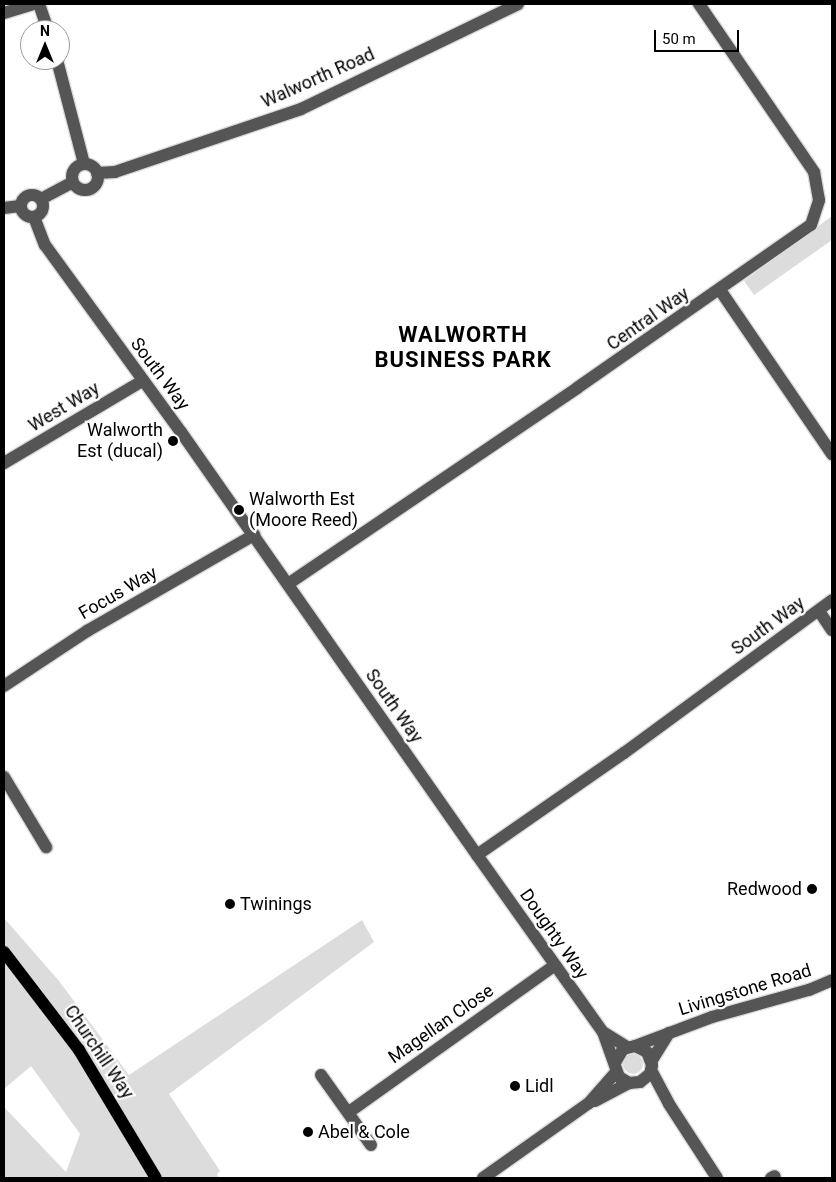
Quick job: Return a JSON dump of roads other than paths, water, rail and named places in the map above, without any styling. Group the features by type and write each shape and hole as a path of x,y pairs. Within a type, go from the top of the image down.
{"main road":[{"name":"Churchill Way","path":"4,952 79,1050 156,1178"}],"street":[{"path":"4,13 33,4"},
{"path":"39,4 45,20"},
{"name":"Walworth Road","path":"97,173 115,172 301,109 518,4"},
{"name":"Central Way","path":"288,584 720,290 811,225 817,213 818,185 814,172 699,4"},
{"path":"60,70 84,164"},
{"path":"84,164 92,166 97,173 96,181 91,188 83,189 73,182 74,170 84,164"},
{"path":"41,199 73,182"},
{"path":"20,206 26,196 34,195 41,199"},
{"path":"20,206 23,214 34,217 42,210 41,199"},
{"path":"4,208 20,206"},
{"name":"South Way","path":"34,217 45,245 254,535 477,855 832,600"},
{"path":"720,290 832,454"},
{"name":"West Way","path":"4,463 142,381"},
{"name":"Focus Way","path":"4,686 87,631 254,535"},
{"path":"819,611 832,630"},
{"path":"4,777 46,847"},
{"name":"Doughty Way","path":"477,855 603,1032 615,1068"},
{"name":"Magellan Close","path":"348,1112 555,965"},
{"name":"Livingstone Road","path":"631,1047 729,1012 809,990 832,980"},
{"name":"Doughty Way","path":"603,1032 631,1047"},
{"name":"Livingstone Road","path":"652,1065 668,1033"},
{"path":"588,1103 615,1068 620,1052 631,1047 644,1049 669,1104 717,1178"},
{"path":"483,1178 588,1103 635,1083 652,1065"},
{"path":"615,1068 669,1104"},
{"path":"321,1075 371,1145"}],"place":[{"name":"Walworth Est (ducal)","path":"173,441"},
{"name":"Walworth Est (Moore Reed)","path":"239,510"},
{"name":"Redwood","path":"812,889"},
{"name":"Twinings","path":"230,904"},
{"name":"Lidl","path":"515,1086"},
{"name":"Abel & Cole","path":"308,1132"}],"district":[{"name":"WALWORTH BUSINESS PARK","path":"463,346"}]}
